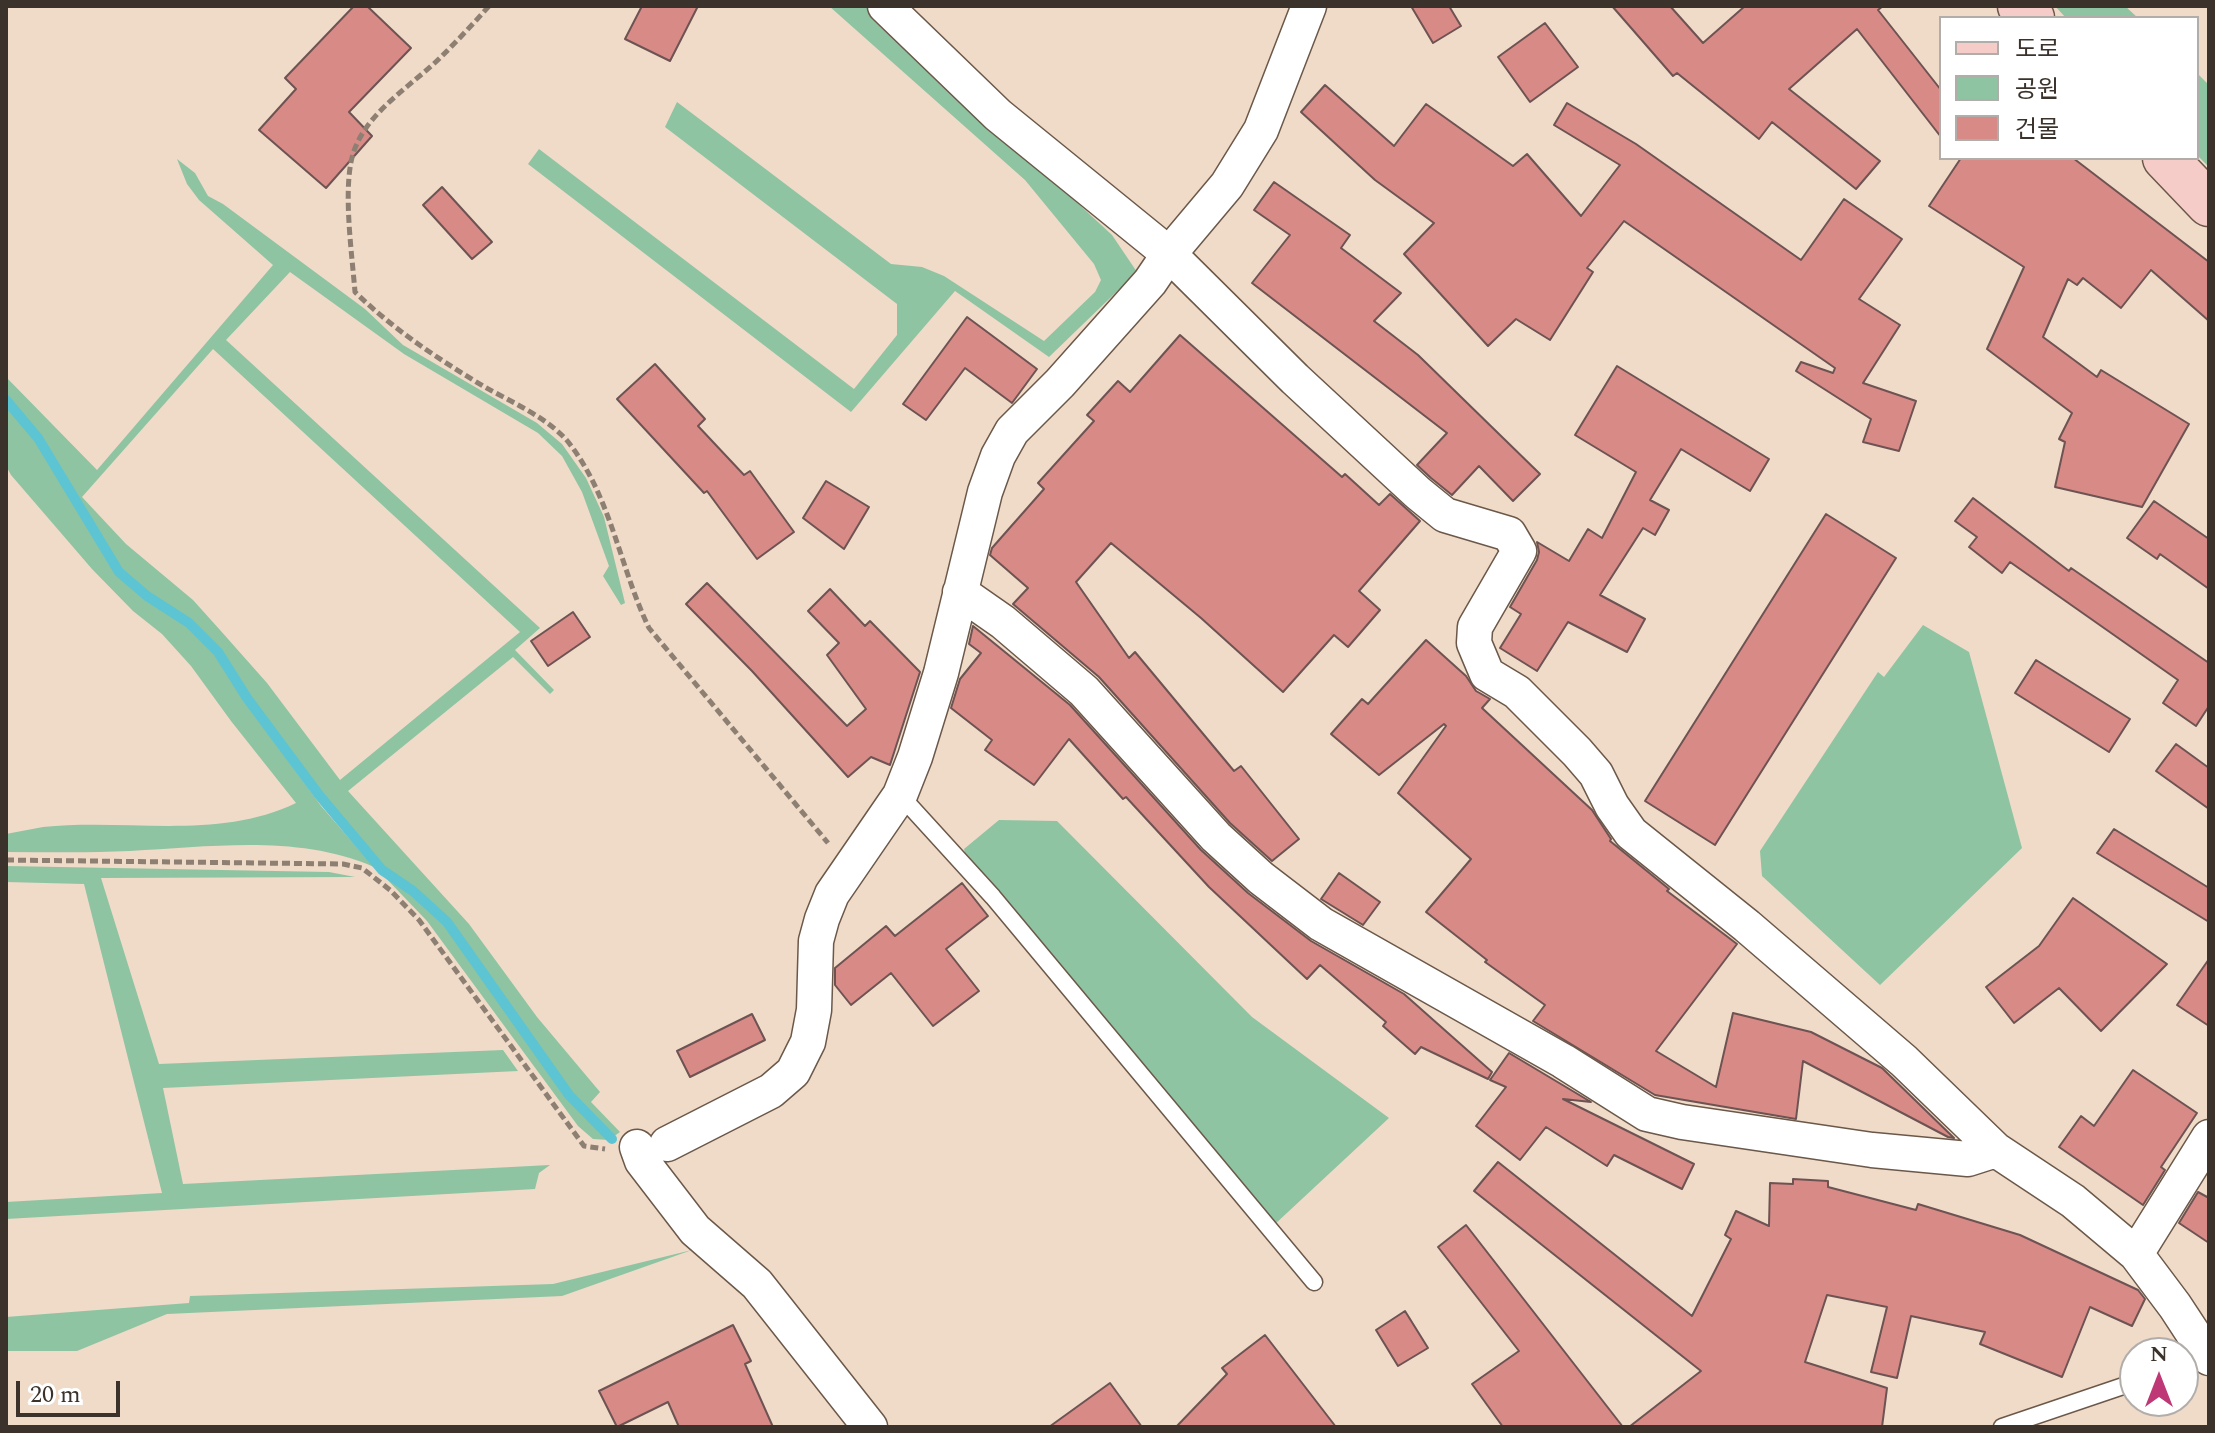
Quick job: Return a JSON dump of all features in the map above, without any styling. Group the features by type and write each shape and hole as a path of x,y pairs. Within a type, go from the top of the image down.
{"street":[{"path":"885,6 998,115 1169,254 1295,379 1418,493 1445,515 1509,534 1519,551 1475,627 1474,643 1487,674 1517,692 1577,752 1596,774 1612,806 1631,833 1747,926 1904,1061 1996,1150 2073,1201 2136,1254 2175,1306 2200,1360"},
{"path":"870,1427 757,1284 695,1230 642,1161 652,1145 771,1091 793,1072 808,1042 814,1010 816,941 822,919 832,894 900,795 915,757 941,673 985,492 998,456 1012,431 1060,383 1140,293 1227,185 1261,130 1309,6"},
{"path":"2167,160 2209,204"},
{"path":"960,592 1003,622 1084,691 1216,837 1295,906 1321,924 1563,1061 1647,1114 1872,1150 1968,1159 1996,1150"},
{"path":"2136,1254 2209,1137"}],"lane":[{"path":"900,795 993,897 1314,1282"},
{"path":"2002,1427 2119,1387"}],"path":[{"path":"489,6 442,56 375,116 357,142 350,179 355,292 423,349 544,422 567,440 608,516 637,604 649,628 822,837 853,864"},
{"path":"6,860 343,864 362,868 390,890 419,920 584,1146 609,1150 652,1145"}],"green space":[{"path":"829,6 865,6 1112,235 1137,272 1049,357 955,291 851,412 528,164 539,149 854,389 897,335 897,304 665,127 677,102 891,264 922,267 944,276 1044,341 1095,292 1101,280 1094,264 1025,180"},
{"path":"2055,6 2125,6 2136,16 2064,16"},
{"path":"2199,75 2209,85 2209,167 2199,157"},
{"path":"177,159 195,173 208,196 365,309 403,345 537,423 562,444 586,478 604,517 625,603 621,605 603,576 609,566 582,492 562,456 538,433 404,354 290,272 226,340 540,628 515,650 554,690 550,694 513,657 348,791 469,924 537,1017 600,1092 591,1102 620,1132 613,1137 570,1093 450,920 415,889 384,868 321,793 250,697 221,651 190,622 148,594 121,571 40,437 6,396 6,377 97,470 273,265 199,200 187,184","holes":["213,349 520,632 340,780 267,683 193,600 126,544 82,497"]},
{"path":"6,405 36,442 116,574 146,600 189,627 219,657 243,699 321,806 374,867 345,857 285,846 6,852 6,834 43,827 204,825 266,815 296,803 191,666 162,634 133,611 92,569 11,475 6,466"},
{"path":"1923,625 1969,652 2022,848 1880,985 1762,876 1760,851 1878,672 1884,677"},
{"path":"999,820 1057,821 1252,1017 1389,1118 1274,1225 966,858 964,849"},
{"path":"6,866 329,872 355,877 101,878 159,1064 503,1050 518,1071 163,1088 183,1184 550,1165 539,1173 535,1189 6,1219 6,1202 162,1193 84,884 6,882"},
{"path":"380,872 446,924 568,1099 609,1140 593,1139 578,1126 427,921"},
{"path":"692,1250 562,1296 167,1314 77,1351 6,1351 6,1317 189,1303 190,1296 553,1284"}],"building":[{"path":"354,6 367,6 411,48 349,112 372,136 326,188 259,130 296,89 285,78"},
{"path":"642,6 698,6 670,61 625,39"},
{"path":"1411,6 1449,6 1461,26 1433,43"},
{"path":"1612,6 1670,6 1703,43 1745,6 1883,6 1878,10 1939,87 1939,134 1857,29 1789,89 1880,161 1856,189 1772,122 1759,139 1677,73 1673,76"},
{"path":"1545,23 1578,67 1530,102 1498,57"},
{"path":"1325,85 1394,146 1426,104 1513,166 1527,154 1581,216 1620,165 1554,125 1567,103 1636,144 1801,260 1844,199 1902,239 1859,299 1900,325 1863,383 1916,401 1899,451 1863,442 1871,419 1796,371 1801,362 1833,373 1835,368 1624,221 1587,268 1593,272 1550,340 1516,319 1488,346 1404,254 1434,223 1375,180 1301,112"},
{"path":"1960,160 2076,160 2209,262 2209,321 2151,270 2121,308 2083,278 2077,285 2068,279 2043,337 2097,377 2101,370 2189,424 2142,507 2055,487 2065,442 2059,439 2072,413 1987,349 2024,267 1929,206"},
{"path":"1274,182 1350,235 1341,248 1401,293 1374,321 1418,355 1540,474 1513,501 1479,466 1452,495 1431,478 1417,465 1447,433 1252,283 1290,235 1254,210"},
{"path":"442,187 492,242 472,259 423,205"},
{"path":"967,317 1037,369 1012,403 965,368 926,420 903,404"},
{"path":"1180,335 1342,477 1345,474 1379,505 1390,494 1420,521 1359,591 1380,610 1348,647 1334,635 1283,692 1111,543 1076,582 1129,658 1135,652 1234,771 1241,766 1299,839 1272,861 1230,823 1099,677 1013,604 1028,588 990,555 992,548 1044,489 1038,483 1094,421 1087,415 1118,381 1130,392"},
{"path":"655,364 705,419 698,426 744,475 750,471 794,532 757,559 707,491 704,493 617,399"},
{"path":"1617,366 1769,459 1750,491 1681,449 1650,500 1669,510 1655,535 1643,528 1600,595 1645,619 1627,652 1568,622 1537,671 1500,648 1521,614 1510,607 1537,560 1537,542 1569,561 1588,529 1602,538 1636,472 1575,435"},
{"path":"826,481 869,507 844,549 803,518"},
{"path":"1973,498 2069,571 2071,568 2209,663 2209,706 2196,726 2163,703 2178,680 2010,562 2002,573 1969,547 1977,537 1955,521"},
{"path":"2154,501 2209,539 2209,589 2160,554 2157,559 2127,538"},
{"path":"1826,514 1896,558 1715,845 1645,801"},
{"path":"707,583 847,726 866,709 827,655 839,643 808,611 830,589 865,626 870,621 920,672 890,765 871,757 848,777 686,604"},
{"path":"573,612 590,637 548,666 531,641"},
{"path":"973,626 1070,705 1201,850 1248,893 1311,941 1404,994 1492,1072 1488,1079 1421,1047 1415,1054 1383,1026 1386,1022 1320,965 1307,979 1209,887 1069,739 1034,785 985,750 992,740 951,708 960,679 981,653 969,644"},
{"path":"1426,640 1466,676 1476,691 1490,699 1482,708 1592,810 1610,841 1669,889 1667,891 1737,944 1656,1051 1716,1087 1733,1013 1811,1032 1882,1068 1954,1138 1803,1061 1796,1119 1655,1095 1533,1021 1545,1005 1485,962 1487,960 1426,912 1471,859 1398,793 1446,726 1444,724 1379,775 1331,734 1362,699 1368,704"},
{"path":"2036,660 2130,719 2109,752 2015,693"},
{"path":"2176,744 2209,768 2209,809 2156,771"},
{"path":"2114,829 2209,888 2209,922 2097,853"},
{"path":"1339,873 1380,902 1363,925 1321,899"},
{"path":"962,883 988,916 946,949 979,991 933,1026 891,973 851,1005 835,985 835,968 886,926 895,936"},
{"path":"2073,898 2167,964 2101,1031 2059,988 2014,1023 1986,987 2039,946"},
{"path":"2209,959 2209,1026 2177,1005"},
{"path":"752,1014 765,1040 690,1077 677,1051"},
{"path":"1509,1053 1591,1102 1563,1099 1694,1164 1682,1189 1614,1155 1607,1166 1546,1127 1520,1160 1476,1126 1506,1087 1490,1080"},
{"path":"2133,1070 2197,1113 2161,1167 2165,1170 2143,1205 2059,1147 2081,1116 2094,1126"},
{"path":"1498,1162 1692,1316 1731,1239 1725,1235 1736,1211 1769,1226 1770,1183 1793,1184 1793,1179 1828,1181 1828,1187 1916,1210 1918,1204 2020,1235 2138,1290 2145,1299 2132,1326 2090,1307 2062,1377 1980,1344 1985,1332 1911,1316 1897,1378 1871,1372 1887,1307 1827,1295 1805,1362 1887,1388 1882,1427 1629,1427 1701,1371 1474,1191"},
{"path":"2198,1192 2209,1198 2209,1243 2179,1223"},
{"path":"1466,1225 1623,1427 1503,1427 1472,1384 1519,1351 1438,1247"},
{"path":"1405,1311 1428,1348 1398,1366 1376,1330"},
{"path":"733,1325 751,1361 745,1364 773,1427 679,1427 668,1402 617,1427 599,1391"},
{"path":"1265,1335 1336,1427 1176,1427 1227,1374 1222,1368"},
{"path":"1110,1383 1142,1427 1049,1427"}],"waterway":[{"path":"6,400 38,438 119,572 147,596 189,623 218,652 247,698 319,795 382,870 413,891 447,922 569,1095 612,1139"}]}
